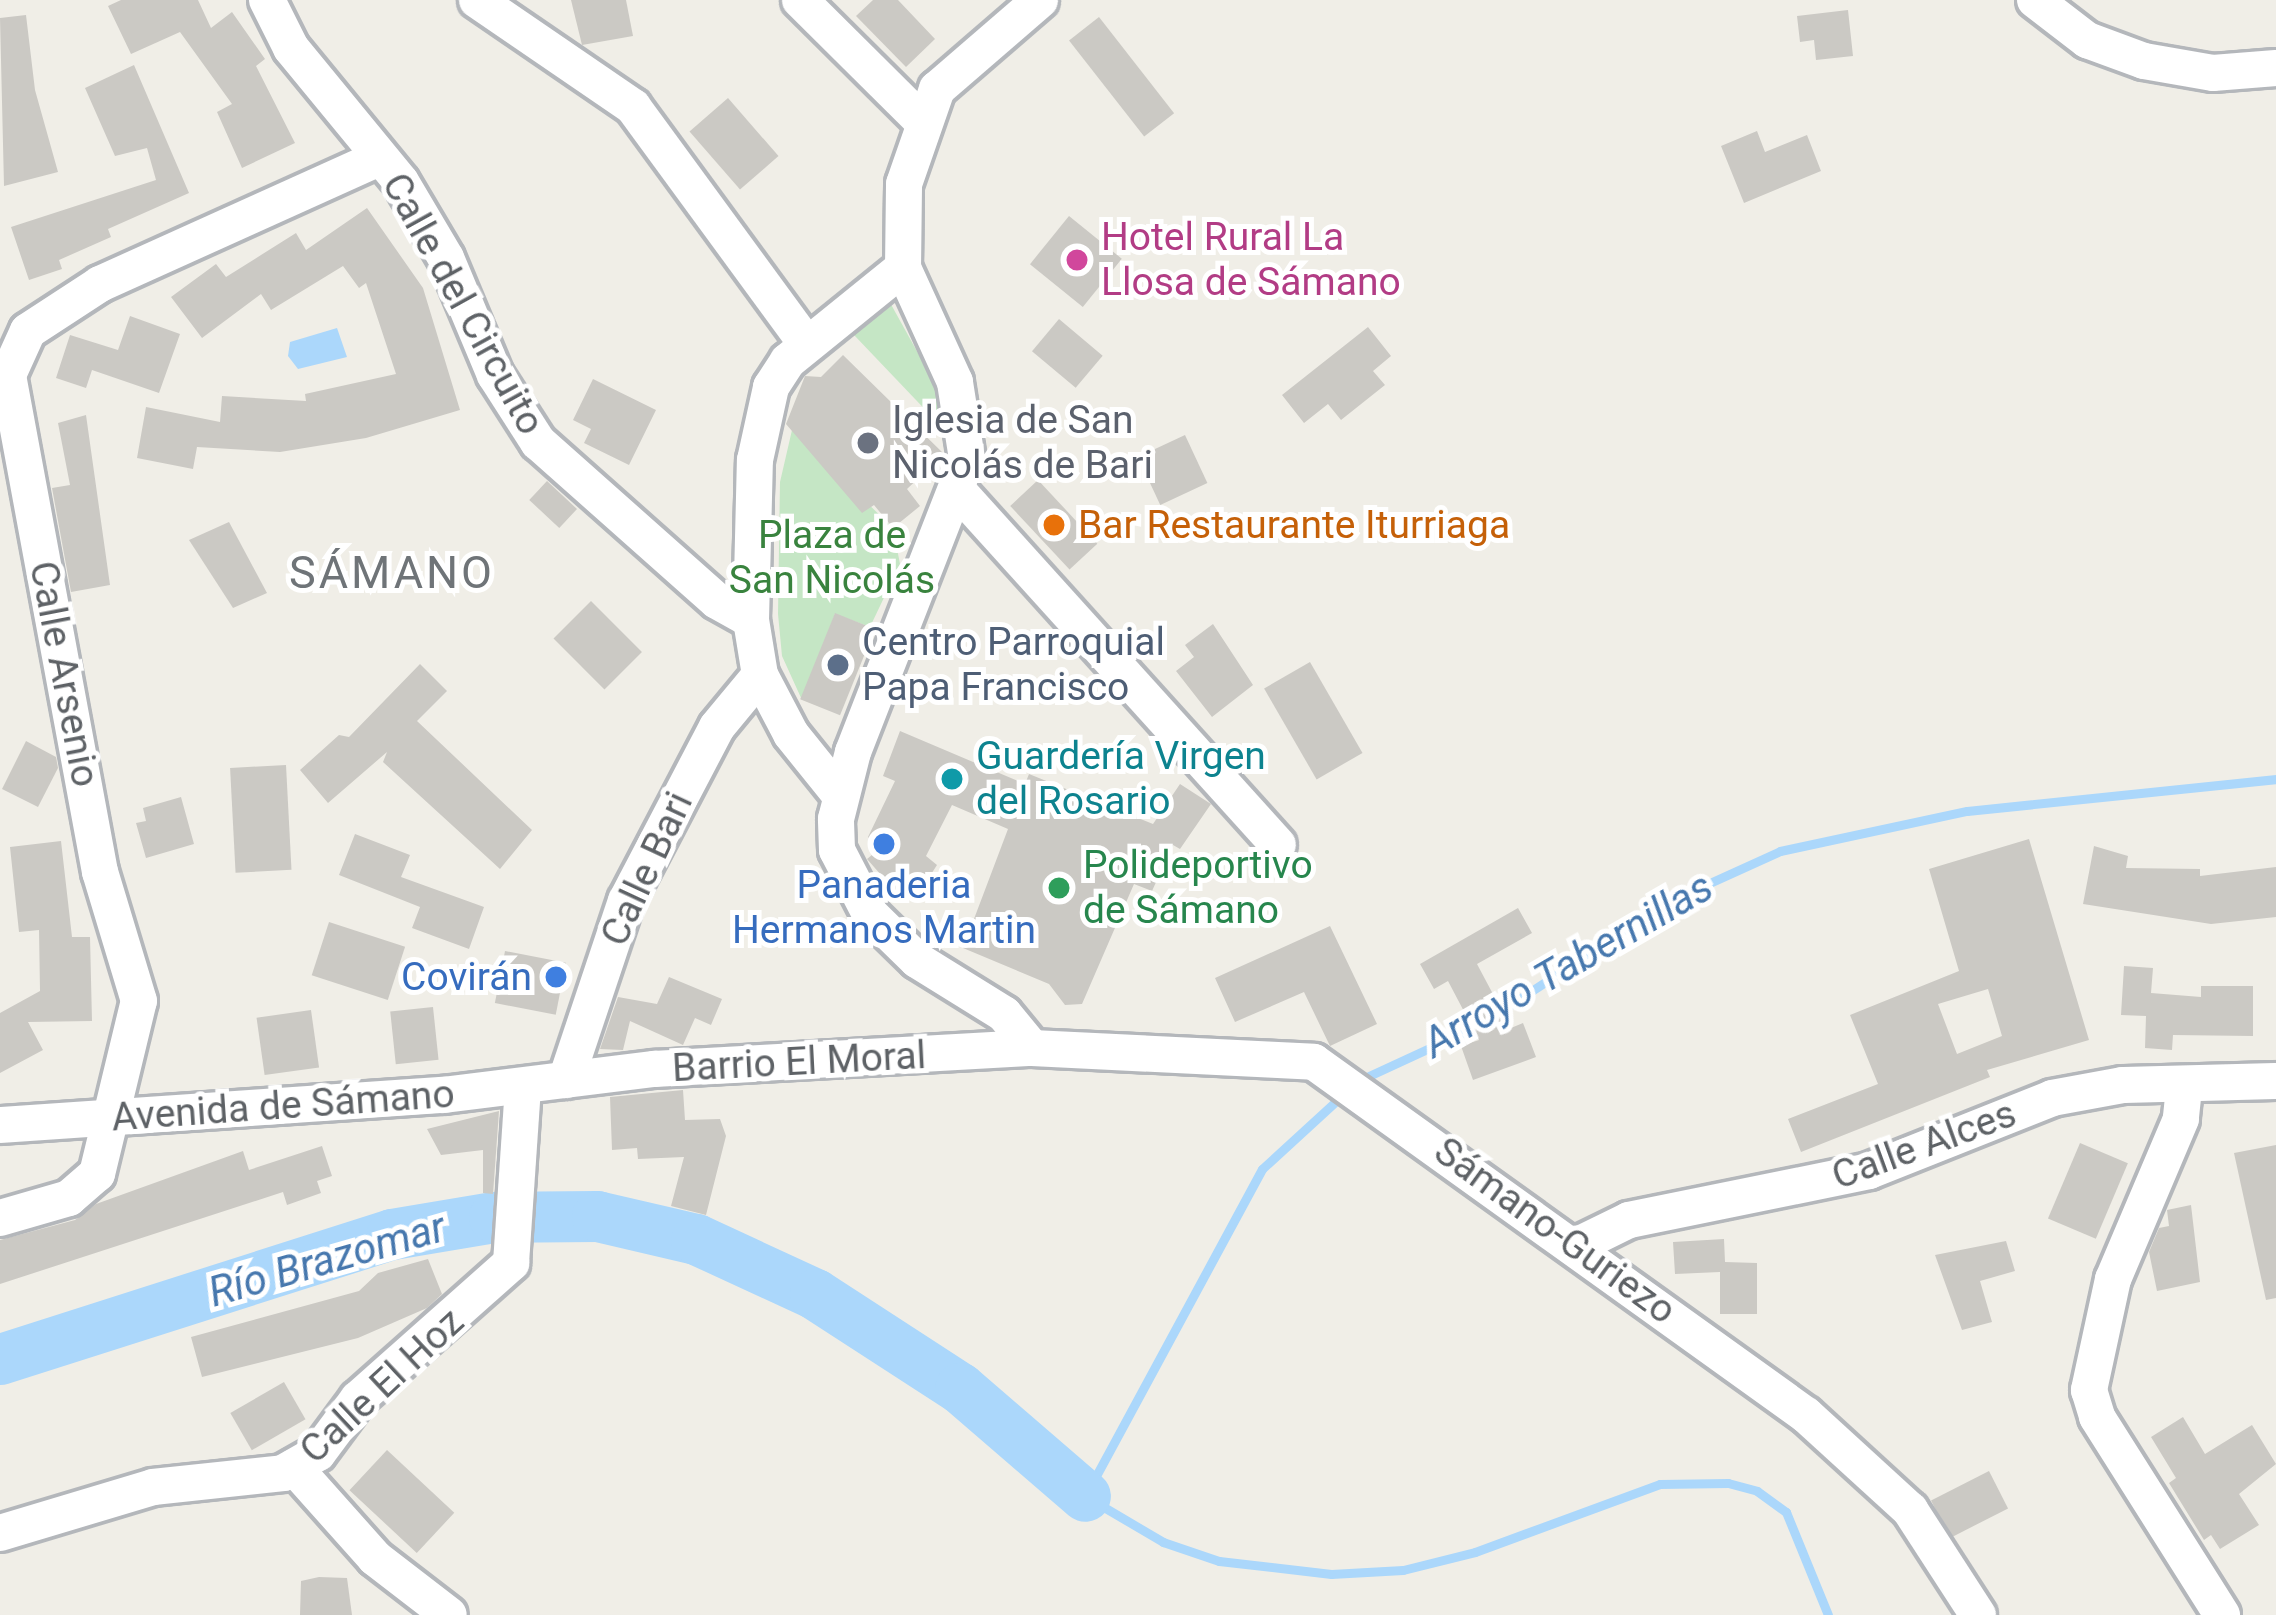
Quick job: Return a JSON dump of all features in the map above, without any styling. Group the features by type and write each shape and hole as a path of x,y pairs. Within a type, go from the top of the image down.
{"street":[{"name":"Calle del Circuito","path":"267,0 292,48 380,158 446,258 495,375 538,442 717,601 751,620"},
{"path":"477,0 633,107 806,343"},
{"path":"800,0 922,122"},
{"path":"1032,1048 1004,1014 917,960 870,914 837,850 840,795 960,493 965,417 903,268 901,206 922,122 937,89 1040,0"},
{"path":"2036,0 2087,40 2144,61 2213,73 2276,68"},
{"name":"Calle Arsenio","path":"0,1218 83,1188 97,1174 139,1001 100,872 8,375 28,331 100,284 380,158"},
{"path":"840,795 791,734 760,675 751,620 762,417 771,387 806,343 903,268"},
{"path":"960,493 1278,845"},
{"name":"Calle Bari","path":"566,1080 626,901 717,727 760,675"},
{"name":"Barrio El Moral","path":"566,1080 1032,1048"},
{"name":"Sámano-Guriezo","path":"1032,1048 1285,1058 1356,1085 1578,1245 1862,1463 1910,1510 1978,1615"},
{"name":"Avenida de Sámano","path":"0,1125 113,1120 566,1080"},
{"name":"Calle Alces","path":"1578,1245 1629,1220 1869,1171 2052,1098 2123,1085 2184,1088 2276,1081"},
{"name":"Calle El Hoz","path":"0,1533 153,1487 254,1479 294,1467 318,1453 374,1384 495,1284 511,1263 523,1086"},
{"path":"2184,1088 2181,1119 2114,1279 2089,1390 2097,1418 2222,1615"},
{"path":"294,1467 375,1558 449,1615"}],"green space":[{"path":"888,299 949,409 947,422 936,421 854,335"},
{"name":"Plaza de San Nicolás","path":"792,430 893,528 900,564 870,627 835,614 802,700 782,656 778,614 780,482"}],"water":[{"path":"337,328 347,357 298,369 288,356 290,342"}],"building":[{"path":"121,0 198,0 211,28 232,12 265,59 256,66 295,143 242,168 217,112 232,104 180,32 131,54 108,6"},
{"path":"571,0 626,0 633,36 582,45"},
{"path":"873,0 898,0 935,39 906,67 856,16"},
{"path":"1848,10 1853,56 1816,60 1814,40 1800,42 1797,16"},
{"path":"26,15 35,90 58,172 4,186 0,18"},
{"path":"1099,17 1174,113 1144,137 1069,40"},
{"path":"134,65 189,193 108,229 111,237 59,260 62,269 29,280 11,227 156,180 147,148 115,156 85,88"},
{"path":"728,98 779,156 740,190 690,131"},
{"path":"1757,131 1765,152 1807,135 1821,171 1744,203 1721,146"},
{"path":"367,208 423,288 460,410 366,438 280,452 197,447 193,469 137,458 146,407 220,422 222,396 306,401 305,394 396,374 366,283 359,288 343,266 271,310 261,294 202,338 171,297 216,264 226,277 296,233 306,250"},
{"name":"Hotel Rural La Llosa de Sámano","path":"1069,216 1122,259 1083,307 1030,264"},
{"path":"130,316 180,334 159,393 92,370 86,388 56,378 70,335 118,350"},
{"path":"1059,319 1103,356 1076,388 1032,351"},
{"path":"1368,327 1391,356 1373,371 1385,385 1341,420 1328,404 1304,423 1282,395"},
{"name":"Iglesia de San Nicolás de Bari","path":"843,355 944,454 907,489 920,506 893,528 874,505 862,513 786,424 805,376 821,377"},
{"path":"593,379 656,410 629,465 584,443 591,429 573,420"},
{"path":"86,415 110,585 71,592 52,488 70,485 58,423"},
{"path":"1185,435 1207,483 1160,505 1138,457"},
{"name":"Bar Restaurante Iturriaga","path":"1038,480 1097,544 1070,570 1010,506"},
{"path":"547,481 577,509 559,528 529,500"},
{"path":"229,522 267,593 233,608 189,540"},
{"path":"591,601 642,652 604,689 554,638"},
{"name":"Centro Parroquial Papa Francisco","path":"835,613 875,629 840,715 800,699"},
{"path":"1213,624 1253,685 1212,717 1176,671 1194,657 1185,645"},
{"path":"1310,662 1362,753 1317,779 1264,688"},
{"path":"420,664 447,691 417,721 532,830 500,869 383,762 387,752 328,803 300,770 339,735 349,737"},
{"name":"Polideportivo de Sámano","path":"900,731 1025,784 1029,774 1153,824 1180,784 1211,804 1180,849 1173,845 1152,891 1134,884 1082,1004 1065,1005 1049,984 963,948 1008,829 952,805 926,856 937,865 926,882 916,877 903,900 867,859 878,850 868,837 895,781 883,776"},
{"path":"26,741 56,757 58,768 38,807 2,789"},
{"path":"286,765 291,870 236,873 230,768"},
{"path":"181,797 194,844 146,858 136,823 146,821 143,808"},
{"path":"355,834 410,855 401,877 484,907 469,949 412,928 420,907 339,875"},
{"path":"2029,839 2089,1040 1987,1070 1990,1077 1801,1152 1788,1119 1878,1084 1850,1015 1959,971 1929,869","holes":["1988,989 2002,1036 1957,1054 1938,1004"]},
{"path":"61,841 72,937 90,937 92,1021 28,1022 43,1050 0,1073 0,1013 40,991 39,930 19,932 10,847"},
{"path":"2094,846 2128,856 2126,868 2200,869 2200,876 2276,867 2276,917 2211,924 2083,904"},
{"path":"1518,908 1532,933 1477,964 1511,1028 1523,1023 1536,1057 1473,1080 1461,1046 1479,1040 1448,981 1434,989 1420,964"},
{"path":"329,922 405,947 388,1000 312,975"},
{"path":"1330,926 1377,1024 1330,1046 1304,992 1235,1022 1215,978"},
{"path":"505,951 566,963 556,1015 495,1003"},
{"path":"2124,966 2153,968 2151,993 2201,997 2201,986 2253,986 2253,1036 2173,1035 2172,1050 2145,1048 2146,1016 2121,1015"},
{"path":"669,977 722,999 711,1025 695,1018 683,1045 630,1021 623,1050 600,1049 618,997 657,1004"},
{"path":"433,1007 439,1060 396,1064 390,1011"},
{"path":"311,1010 319,1067 265,1075 257,1018"},
{"path":"683,1090 685,1120 720,1119 726,1136 706,1215 671,1206 684,1157 638,1159 637,1148 612,1150 610,1097"},
{"path":"499,1111 493,1194 483,1193 483,1150 441,1155 427,1129"},
{"path":"2080,1143 2128,1163 2096,1239 2048,1218"},
{"path":"2276,1145 2276,1298 2266,1300 2234,1153"},
{"path":"322,1146 332,1176 317,1181 321,1193 287,1205 283,1192 0,1284 0,1240 75,1220 96,1204 243,1151 249,1170"},
{"path":"2191,1205 2200,1282 2157,1291 2149,1252 2159,1228 2169,1226 2167,1210"},
{"path":"1724,1239 1725,1262 1757,1263 1757,1314 1720,1314 1720,1272 1675,1274 1673,1242"},
{"path":"2006,1241 2015,1271 1980,1281 1992,1322 1962,1330 1935,1255"},
{"path":"428,1259 442,1294 427,1308 358,1338 202,1377 191,1337 359,1291 378,1273"},
{"path":"284,1382 306,1419 252,1450 230,1413"},
{"path":"2183,1417 2205,1454 2252,1425 2276,1464 2239,1494 2259,1525 2220,1549 2211,1535 2204,1540 2169,1483 2176,1478 2151,1437"},
{"path":"387,1450 454,1513 417,1553 349,1490"},
{"path":"1989,1471 2008,1508 1950,1538 1931,1501"},
{"path":"347,1578 352,1615 300,1615 301,1581"}],"waterway":[{"name":"Arroyo Tabernillas","path":"1493,1016 1670,901 1780,851 1967,811 2276,779"},
{"name":"Arroyo Tabernillas","path":"1358,1081 1479,1025"},
{"path":"1346,1092 1262,1169 1085,1496 1163,1542 1219,1561 1331,1574 1403,1570 1475,1552 1660,1484 1728,1483 1757,1491 1786,1512 1828,1615"},
{"name":"Río Brazomar","path":"0,1359 392,1234 494,1217 597,1216 696,1239 815,1294 960,1388 1085,1496"}],"place":[{"name":"Hotel Rural La Llosa de Sámano","path":"1077,260"},
{"name":"Iglesia de San Nicolás de Bari","path":"868,443"},
{"name":"Bar Restaurante Iturriaga","path":"1054,525"},
{"name":"Centro Parroquial Papa Francisco","path":"838,665"},
{"name":"Guardería Virgen del Rosario","path":"952,779"},
{"name":"Panaderia Hermanos Martin","path":"884,844"},
{"name":"Polideportivo de Sámano","path":"1059,888"},
{"name":"Covirán","path":"556,977"}],"district":[{"name":"SÁMANO","path":"392,573"}]}
